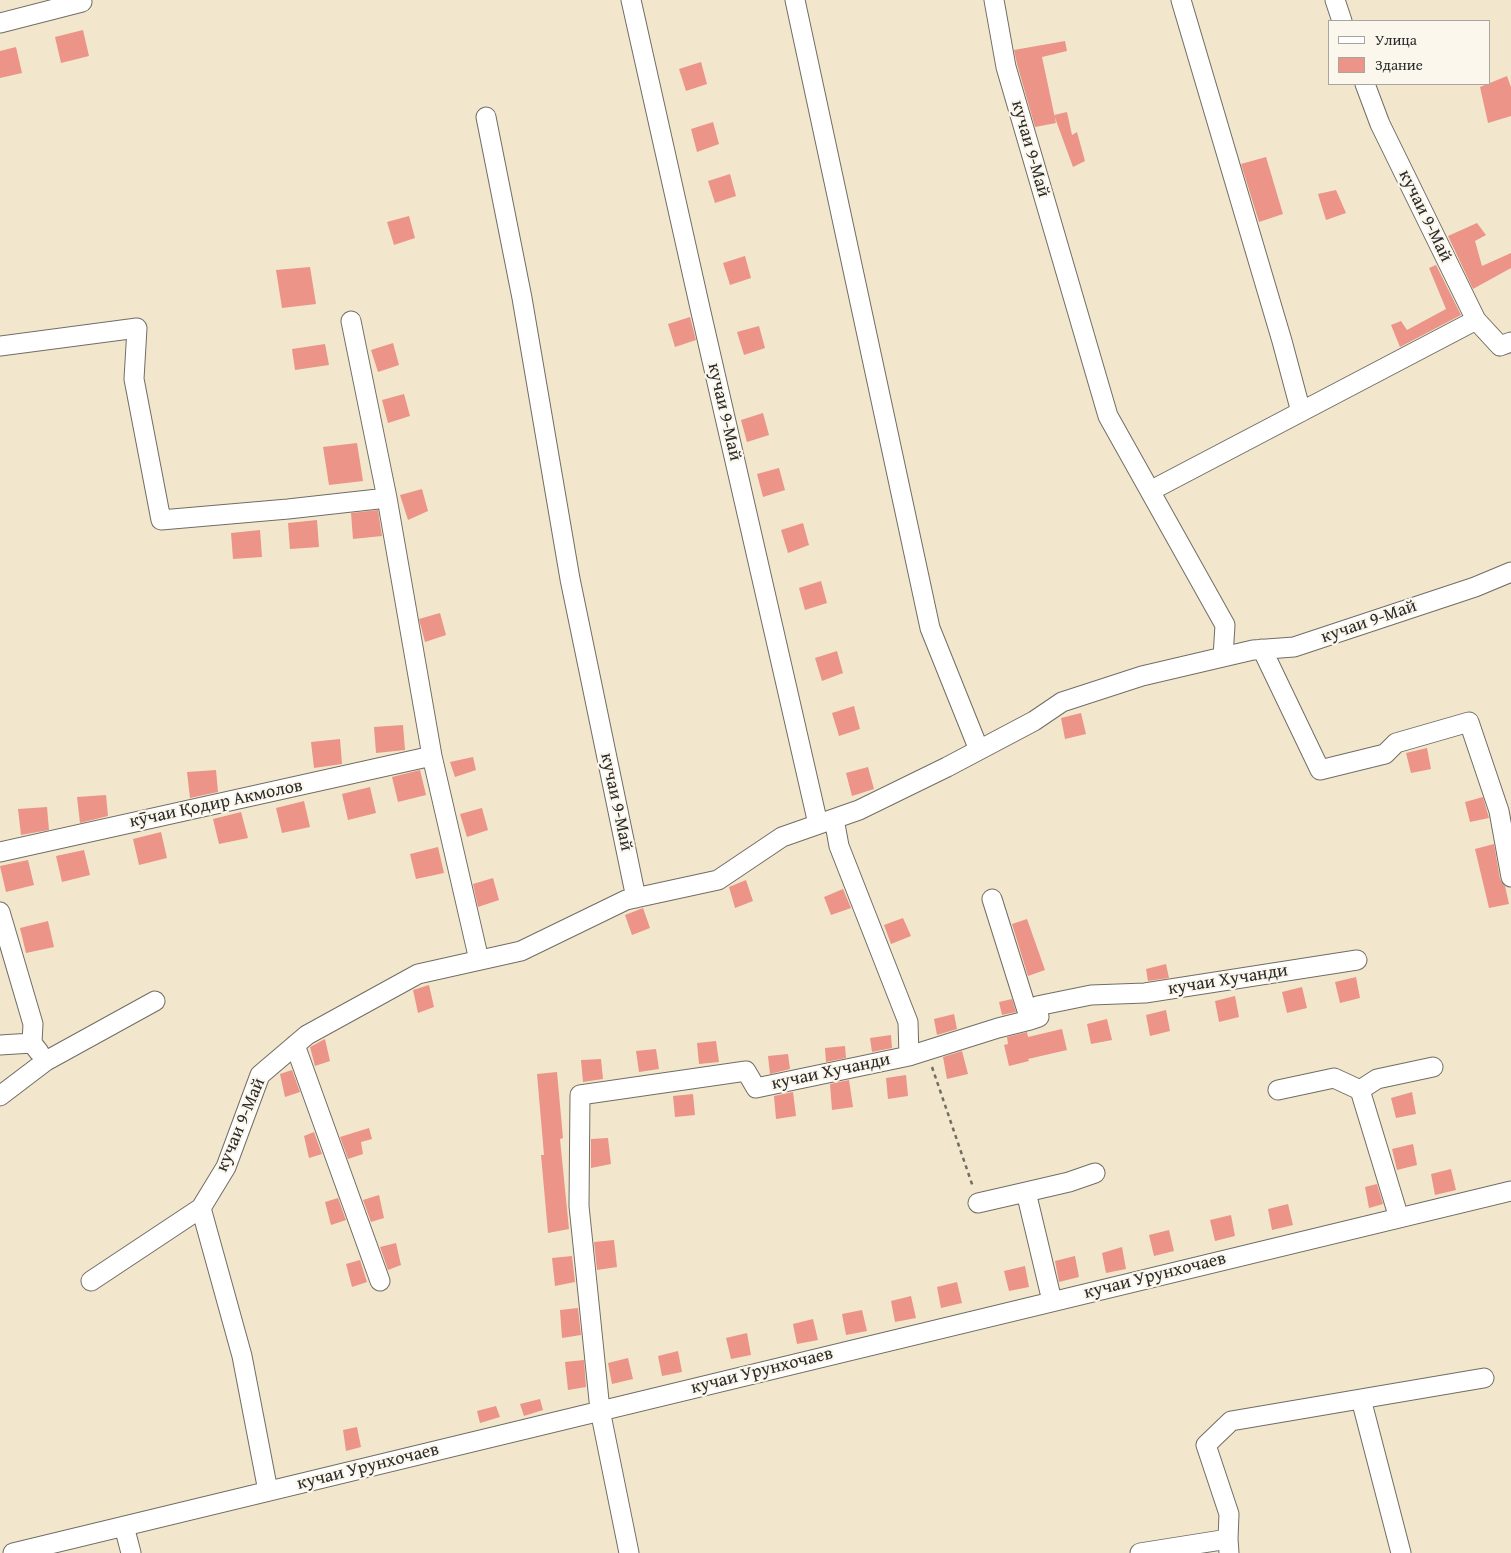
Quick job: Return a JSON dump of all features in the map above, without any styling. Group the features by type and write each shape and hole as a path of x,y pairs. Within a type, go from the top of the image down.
{"street":[{"name":"кучаи 9-Май","path":"632,0 700,308 826,822"},
{"path":"795,0 930,628 979,750"},
{"name":"кучаи 9-Май","path":"994,0 1006,67 1108,416 1225,625 1223,657"},
{"path":"1181,0 1301,412"},
{"path":"1335,0 1342,20"},
{"path":"0,23 82,2"},
{"name":"кучаи 9-Май","path":"1365,85 1380,124 1476,320 1500,346 1511,342"},
{"name":"кучаи 9-Май","path":"486,117 522,298 570,579 636,898"},
{"path":"1150,491 1476,320"},
{"path":"351,321 387,498 432,756 479,960"},
{"path":"0,346 137,328 134,380 161,520 387,498"},
{"name":"кучаи 9-Май","path":"201,1208 226,1167 260,1074 307,1035 418,974 521,951 626,900 718,880 782,837 859,810 1034,721 1062,702 1142,676 1262,649 1294,647 1474,587 1511,572"},
{"path":"1262,649 1320,770 1385,754 1396,743 1469,722 1499,811 1511,877"},
{"name":"кӯчаи Қодир Акмолов","path":"0,852 432,756"},
{"path":"826,822 839,846 908,1022 917,1053"},
{"path":"992,899 1030,1020"},
{"path":"0,912 33,1024 32,1043 46,1061"},
{"name":"кучаи Хучанди","path":"600,1410 579,1206 580,1096 746,1071 756,1088 917,1053 1039,1017 1037,1006 1091,996 1145,993 1357,960"},
{"path":"0,1096 46,1061 154,1002"},
{"path":"0,1045 32,1043"},
{"path":"295,1045 380,1281"},
{"path":"1360,1090 1377,1079 1433,1066"},
{"path":"1278,1090 1334,1078 1360,1090 1399,1218"},
{"path":"978,1203 1069,1182 1095,1173"},
{"name":"кучаи Урунхочаев","path":"12,1553 1511,1191"},
{"path":"1026,1192 1052,1301"},
{"path":"91,1281 201,1208 242,1356 268,1492"},
{"path":"1140,1553 1229,1546 1229,1514 1206,1445 1231,1421 1484,1378"},
{"path":"1361,1399 1401,1553"},
{"path":"600,1410 629,1553"},
{"path":"124,1526 131,1553"}],"path":[{"path":"917,1053 978,1203"}],"building":[{"path":"83,30 89,56 61,63 55,37"},
{"path":"1065,41 1067,51 1042,57 1056,123 1035,127 1014,50"},
{"path":"16,47 22,73 0,78 0,51"},
{"path":"701,62 707,84 686,91 679,69"},
{"path":"1507,76 1511,87 1511,116 1488,123 1480,87 1491,85 1491,83"},
{"path":"1067,112 1072,135 1077,132 1085,161 1073,167 1054,115"},
{"path":"713,122 719,144 697,152 691,129"},
{"path":"1266,157 1283,214 1259,222 1241,164"},
{"path":"730,174 736,196 715,203 708,181"},
{"path":"1336,190 1346,213 1326,220 1318,194"},
{"path":"409,216 415,238 394,245 387,222"},
{"path":"1477,223 1486,235 1475,241 1482,266 1511,253 1511,268 1473,289 1448,236"},
{"path":"745,256 751,278 730,285 723,263"},
{"path":"1436,265 1461,315 1400,347 1391,325 1401,321 1407,330 1446,309 1429,268"},
{"path":"310,267 316,304 282,308 276,270"},
{"path":"690,317 696,340 675,347 668,324"},
{"path":"759,326 765,348 744,355 737,332"},
{"path":"393,343 399,365 378,372 371,350"},
{"path":"325,344 329,365 295,370 292,349"},
{"path":"404,394 410,416 388,423 382,400"},
{"path":"763,413 769,435 747,442 741,420"},
{"path":"357,443 363,481 329,485 323,447"},
{"path":"779,468 785,490 763,497 757,474"},
{"path":"422,489 428,511 408,520 400,495"},
{"path":"378,510 382,536 353,539 351,513"},
{"path":"317,520 319,547 290,549 288,523"},
{"path":"803,523 809,545 788,553 781,530"},
{"path":"260,530 262,557 233,559 231,533"},
{"path":"821,581 827,603 805,610 799,588"},
{"path":"440,613 446,635 425,642 419,619"},
{"path":"837,651 843,673 822,681 815,658"},
{"path":"854,706 860,729 839,736 832,713"},
{"path":"1081,713 1086,734 1065,739 1061,718"},
{"path":"403,725 405,750 376,753 374,727"},
{"path":"340,739 342,764 314,768 311,742"},
{"path":"1427,748 1431,769 1411,773 1406,753"},
{"path":"473,757 476,770 455,777 450,762"},
{"path":"868,767 874,789 852,796 846,773"},
{"path":"216,770 218,792 190,798 187,772"},
{"path":"420,770 426,795 398,802 392,777"},
{"path":"370,787 376,813 348,820 342,794"},
{"path":"106,795 108,816 80,823 77,797"},
{"path":"1483,797 1489,818 1470,822 1465,802"},
{"path":"304,801 310,827 282,833 276,808"},
{"path":"47,807 49,830 21,835 18,809"},
{"path":"482,808 488,830 467,837 460,814"},
{"path":"241,812 248,838 219,844 213,819"},
{"path":"161,832 167,858 139,865 133,839"},
{"path":"1494,844 1500,879 1505,886 1509,904 1489,908 1475,849"},
{"path":"438,847 444,873 416,879 410,854"},
{"path":"84,850 90,875 62,882 56,856"},
{"path":"28,860 34,885 6,892 0,866"},
{"path":"493,878 499,900 478,907 473,884"},
{"path":"746,880 753,901 735,908 729,887"},
{"path":"843,889 851,908 831,915 824,897"},
{"path":"643,908 650,928 632,935 625,915"},
{"path":"903,918 911,936 891,944 884,925"},
{"path":"1027,919 1045,970 1028,976 1012,924"},
{"path":"48,921 54,947 26,953 20,928"},
{"path":"1166,964 1169,978 1148,981 1146,969"},
{"path":"1356,977 1360,998 1340,1003 1335,982"},
{"path":"429,985 434,1007 418,1013 413,990"},
{"path":"1302,987 1307,1008 1287,1013 1282,992"},
{"path":"1235,996 1239,1017 1219,1022 1215,1001"},
{"path":"1012,999 1016,1012 1002,1015 999,1002"},
{"path":"1166,1010 1170,1031 1150,1036 1146,1015"},
{"path":"954,1014 957,1029 937,1035 934,1019"},
{"path":"1107,1019 1112,1040 1091,1044 1087,1024"},
{"path":"1062,1029 1067,1050 1028,1059 1029,1061 1009,1066 1004,1045 1008,1044 1007,1037 1027,1032 1028,1037"},
{"path":"891,1035 892,1048 872,1052 870,1038"},
{"path":"325,1039 330,1061 315,1066 310,1047"},
{"path":"716,1041 719,1062 699,1064 697,1043"},
{"path":"845,1046 846,1058 826,1062 825,1048"},
{"path":"656,1049 659,1069 639,1072 636,1051"},
{"path":"962,1051 968,1074 947,1079 943,1057"},
{"path":"788,1054 790,1069 770,1074 768,1056"},
{"path":"601,1059 603,1079 583,1082 581,1060"},
{"path":"292,1070 300,1092 285,1097 280,1074"},
{"path":"557,1072 563,1138 560,1139 569,1229 548,1233 541,1155 544,1155 537,1074"},
{"path":"906,1075 908,1096 888,1099 886,1078"},
{"path":"849,1080 853,1107 832,1110 830,1084"},
{"path":"793,1092 796,1116 776,1119 774,1096"},
{"path":"1412,1092 1416,1114 1396,1118 1391,1098"},
{"path":"693,1094 695,1115 675,1117 673,1096"},
{"path":"369,1128 372,1139 361,1142 363,1154 348,1159 340,1137"},
{"path":"314,1132 322,1154 309,1158 304,1136"},
{"path":"608,1138 611,1164 591,1168 591,1139"},
{"path":"1413,1144 1417,1165 1397,1170 1392,1149"},
{"path":"1451,1169 1456,1190 1435,1195 1431,1174"},
{"path":"1377,1184 1383,1204 1369,1208 1365,1187"},
{"path":"379,1195 384,1218 371,1222 363,1200"},
{"path":"338,1198 346,1220 331,1225 325,1202"},
{"path":"1288,1204 1293,1225 1272,1230 1268,1209"},
{"path":"1231,1215 1235,1236 1215,1241 1210,1220"},
{"path":"1169,1230 1174,1251 1154,1256 1149,1235"},
{"path":"614,1240 617,1267 597,1270 594,1242"},
{"path":"396,1243 401,1265 388,1270 380,1247"},
{"path":"1122,1247 1126,1269 1106,1273 1102,1253"},
{"path":"572,1256 575,1282 555,1286 552,1258"},
{"path":"1075,1256 1079,1277 1059,1282 1055,1261"},
{"path":"360,1260 367,1282 352,1287 346,1264"},
{"path":"1025,1266 1029,1287 1009,1291 1004,1271"},
{"path":"957,1282 962,1303 941,1308 937,1287"},
{"path":"911,1296 916,1318 895,1322 891,1301"},
{"path":"578,1308 581,1335 562,1338 560,1310"},
{"path":"862,1310 867,1331 846,1335 842,1314"},
{"path":"813,1319 818,1340 797,1344 793,1324"},
{"path":"747,1333 751,1355 731,1359 726,1338"},
{"path":"678,1351 682,1372 662,1376 658,1356"},
{"path":"628,1358 633,1379 612,1384 608,1363"},
{"path":"584,1360 586,1387 568,1390 565,1362"},
{"path":"540,1399 543,1410 524,1416 520,1404"},
{"path":"496,1406 500,1417 480,1423 477,1411"},
{"path":"357,1427 361,1447 346,1451 343,1430"}]}
